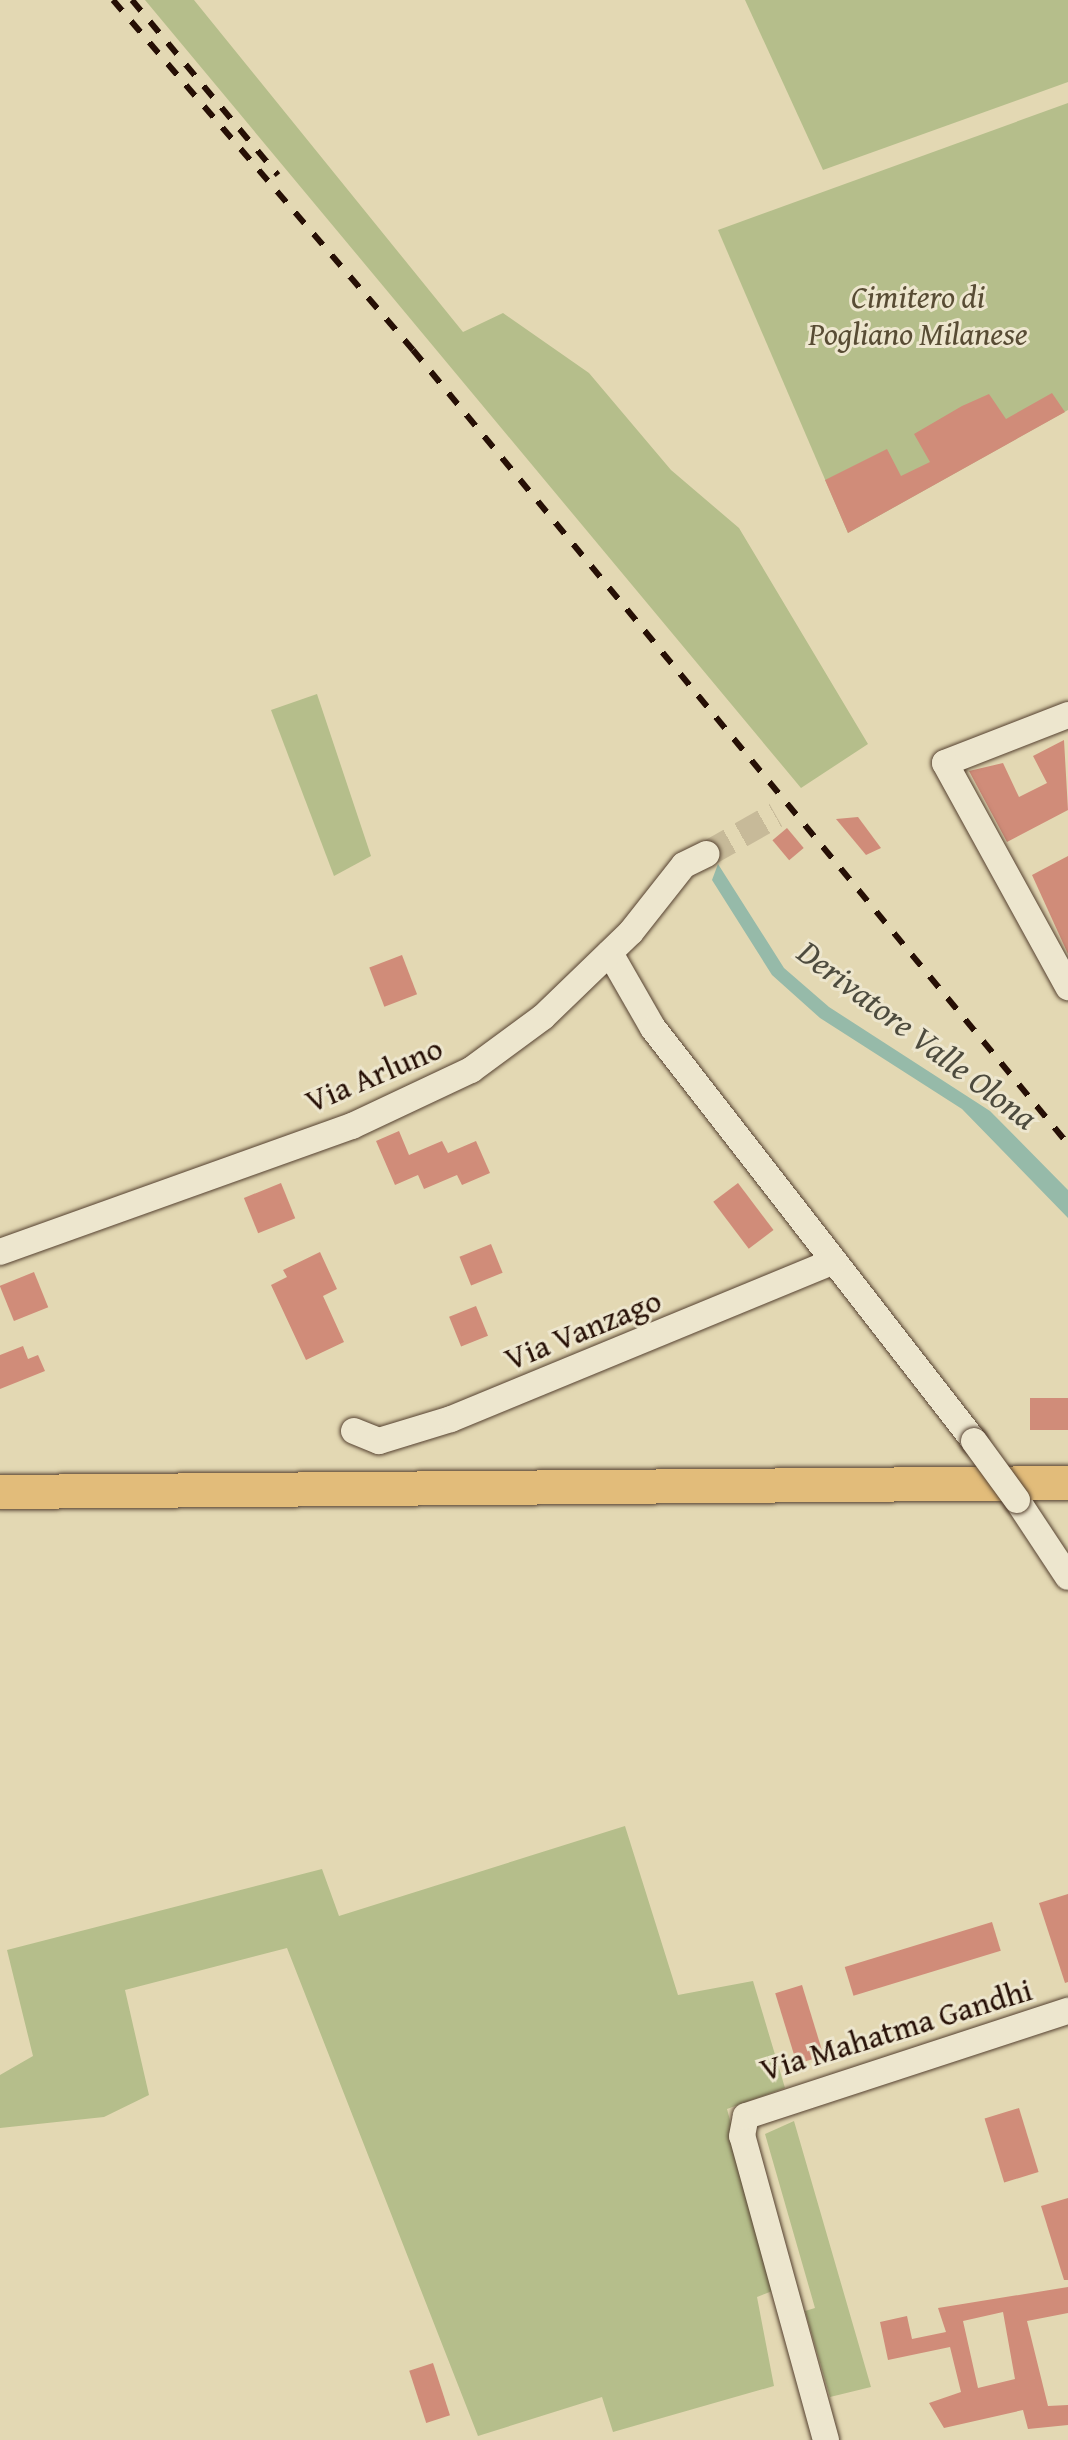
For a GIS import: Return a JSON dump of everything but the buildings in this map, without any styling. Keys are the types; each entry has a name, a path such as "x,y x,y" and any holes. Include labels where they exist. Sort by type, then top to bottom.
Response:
{"main road":[{"path":"0,1492 1068,1483"}],"street":[{"path":"1068,715 945,763 1068,987"},
{"name":"Via Arluno","path":"0,1252 429,1092 498,1053 610,953 684,865 707,854"},
{"path":"610,953 653,1028 974,1441 1068,1577"},
{"name":"Via Vanzago","path":"354,1431 389,1439 451,1419 834,1261"},
{"name":"Via Mahatma Gandhi","path":"826,2440 742,2122 757,2109 1068,2011"}],"green space":[{"path":"145,0 194,0 463,332 503,313 589,373 671,470 739,528 868,744 801,788"},
{"path":"745,0 1068,0 1068,82 823,170"},
{"name":"Cimitero di Pogliano Milanese","path":"1068,103 1068,410 848,533 718,230"},
{"path":"317,694 371,856 334,876 271,710"},
{"path":"625,1826 678,1995 753,1981 785,2088 727,2109 775,2290 757,2297 774,2386 613,2432 602,2397 478,2436 287,1948 125,1990 149,2095 104,2117 0,2128 0,2075 33,2056 7,1950 322,1869 339,1916"},
{"path":"794,2121 871,2387 830,2397 805,2311 815,2308 765,2134"}],"shaded area":[{"path":"718,864 784,968 829,1007 990,1111 1068,1190 1068,1218 962,1109 820,1018 772,975 712,880"}],"tunnel":[{"path":"707,854 776,815"}],"railway":[{"path":"113,0 413,350 1068,1144"},
{"path":"132,0 278,175"}],"water label":[{"name":"Derivatore Valle Olona","path":"918,1034"}]}
